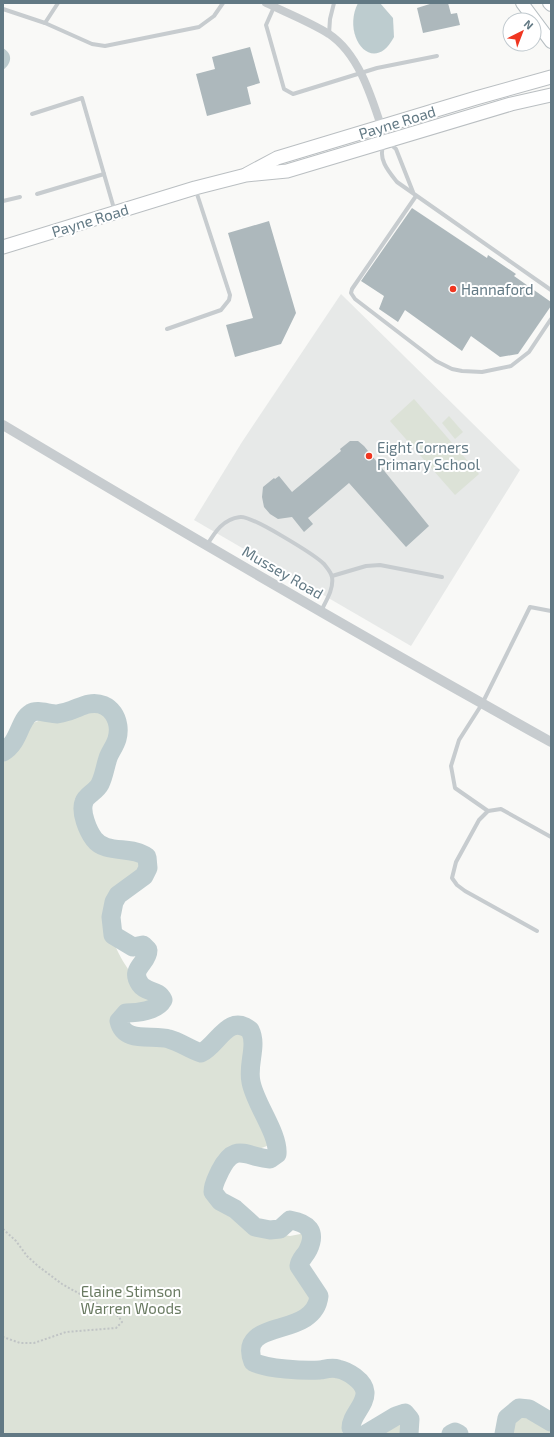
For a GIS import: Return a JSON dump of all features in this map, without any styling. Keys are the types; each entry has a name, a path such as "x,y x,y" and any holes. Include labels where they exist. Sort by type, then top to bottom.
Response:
{"main road":[{"path":"522,3 551,42"},
{"name":"Payne Road","path":"246,175 277,158 381,126 551,77"},
{"name":"Payne Road","path":"3,247 195,188 246,175 287,171 511,104 551,95"}],"street":[{"path":"276,6 329,34 348,52 361,73 386,141"},
{"name":"Mussey Road","path":"3,425 206,545 482,704 551,742"}],"lane":[{"path":"45,23 58,3"},
{"path":"3,9 45,23 92,44 105,46 200,28 210,19 223,3"},
{"path":"329,34 330,19 334,3"},
{"path":"276,6 266,25 284,89 288,93 300,93 397,63 437,56"},
{"path":"32,114 82,98 115,212"},
{"path":"414,194 396,149 386,141 381,153 388,171 397,182 414,194 551,290"},
{"path":"37,194 104,174"},
{"path":"167,330 221,310 229,300 230,295 195,188"},
{"path":"414,194 352,289 351,293 355,299 436,361 452,369 462,371 495,371 511,366 520,361 551,319"},
{"path":"3,201 20,197"},
{"path":"206,545 214,533 224,523 232,519 244,517 257,522 315,557 328,569 332,576 331,590 321,611"},
{"path":"332,576 366,566 380,565 442,577"},
{"path":"488,812 456,788 450,766 459,740 482,704 530,607 551,611"},
{"path":"537,930 466,891 457,885 452,878 456,862 479,820 488,812 501,809 551,836"}],"path":[{"path":"3,1229 38,1266 62,1284 114,1313 122,1322 116,1328 66,1332 34,1343 20,1343 3,1337"}],"shaded area":[{"path":"358,3 380,3 393,18 394,37 386,48 377,53 369,53 356,39 354,16"},
{"path":"3,48 10,56 10,62 3,70"},
{"name":"Eight Corners Primary School","path":"341,294 520,470 411,646 194,520 242,442"}],"green space":[{"path":"414,399 479,474 455,495 390,421"},
{"path":"449,416 463,432 455,439 442,423"},
{"name":"Elaine Stimson Warren Woods","path":"99,710 109,714 112,718 113,738 100,762 93,787 82,801 80,810 82,826 87,835 101,848 116,855 144,859 143,870 121,892 112,908 110,920 111,932 120,956 127,967 142,987 156,998 155,1003 131,1011 123,1018 121,1023 123,1033 129,1040 138,1043 162,1042 174,1044 199,1058 206,1057 211,1054 223,1041 235,1033 243,1032 247,1035 249,1040 246,1068 248,1096 268,1142 267,1146 256,1150 233,1149 224,1156 214,1182 213,1195 220,1206 248,1219 268,1232 290,1236 311,1232 313,1235 312,1247 298,1254 292,1261 294,1267 312,1290 315,1302 312,1308 296,1322 260,1331 254,1337 253,1347 260,1357 278,1371 326,1377 338,1375 355,1384 360,1395 351,1411 357,1425 360,1428 370,1432 375,1432 384,1430 401,1420 403,1425 402,1434 3,1434 3,759 14,751 28,725 41,720 71,718"},
{"path":"519,1413 531,1415 551,1429 551,1434 509,1434 513,1418"}],"building":[{"path":"433,3 448,3 451,14 457,13 460,25 423,33 417,8"},
{"path":"250,47 260,83 247,87 251,104 207,116 196,74 215,69 212,57"},
{"name":"Hannaford","path":"412,208 487,258 488,255 516,274 514,276 551,302 551,306 518,354 500,357 471,336 462,351 405,310 398,322 379,309 384,296 361,281"},
{"path":"269,221 296,313 281,344 235,357 226,325 253,318 228,233"},
{"path":"350,441 358,441 364,446 429,526 406,547 349,483 308,518 313,524 304,532 292,517 278,519 270,514 264,507 262,497 263,487 274,478 275,479 279,476 292,492 341,451 340,449"}],"waterway":[{"path":"3,752 13,743 24,721 31,713 40,712 57,714 87,704 103,705 113,713 118,725 117,739 108,758 103,778 96,789 85,800 83,811 87,826 92,836 99,844 112,849 134,851 147,857 148,868 144,876 118,895 114,902 111,917 113,935 133,947 143,945 148,950 147,955 138,970 137,979 145,989 155,992 163,1000 152,1009 141,1012 126,1013 119,1021 122,1028 127,1033 140,1037 169,1039 201,1053 224,1032 235,1025 242,1026 250,1030 253,1042 250,1069 251,1082 253,1091 271,1128 277,1146 277,1154 270,1159 236,1153 225,1162 214,1184 213,1192 220,1201 235,1209 255,1227 270,1230 280,1229 290,1220 302,1223 306,1226 309,1229 312,1238 308,1250 300,1261 299,1266 319,1296 314,1310 304,1319 265,1333 255,1339 251,1348 253,1362 267,1366 295,1370 320,1370 336,1368 355,1377 362,1384 365,1392 365,1397 352,1423 351,1428 356,1434"},
{"path":"504,1434 507,1418 519,1408 529,1409 551,1422"},
{"path":"366,1434 396,1416 405,1413 410,1419 409,1434"},
{"path":"451,1434 455,1432 459,1434"}],"place":[{"name":"Hannaford","path":"453,289"},
{"name":"Eight Corners Primary School","path":"369,456"}]}
